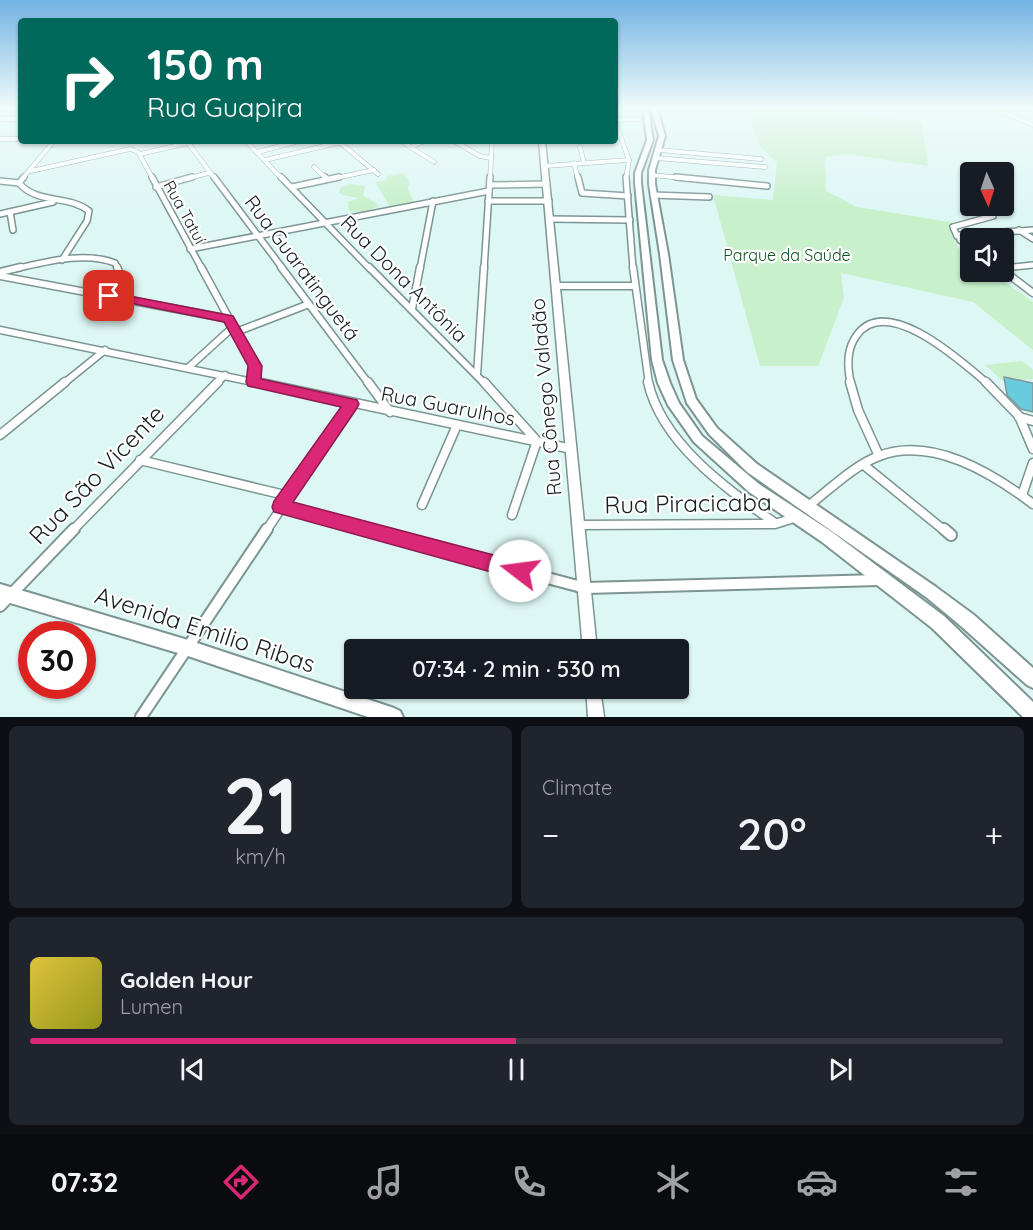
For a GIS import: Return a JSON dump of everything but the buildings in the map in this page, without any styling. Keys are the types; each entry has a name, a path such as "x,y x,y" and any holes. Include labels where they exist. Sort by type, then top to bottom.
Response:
{"main road":[{"path":"650,141 638,176 642,221 657,360 674,405 698,439 754,488 885,579 938,622 1033,714"},
{"path":"660,141 651,175 653,195 678,360 691,400 713,431 752,468 931,592 976,628 1033,679"},
{"path":"642,221 658,222"},
{"name":"Avenida Emilio Ribas","path":"3,598 188,648 389,716"}],"street":[{"path":"620,141 629,160 626,180 634,286 645,369 651,395 672,432 698,462 721,484 775,524"},
{"path":"19,183 52,144"},
{"path":"31,171 124,149 135,150 140,154 184,144"},
{"name":"Rua Guaratinguetá","path":"189,144 208,173 390,412"},
{"name":"Rua Dona Antônia","path":"250,144 324,223 477,375 537,441"},
{"path":"258,152 288,144"},
{"path":"265,160 329,144"},
{"path":"292,187 376,172 344,144"},
{"path":"406,144 434,162"},
{"path":"411,147 418,144"},
{"path":"459,144 480,156 491,158"},
{"path":"477,375 492,144"},
{"name":"Rua Cônego Valadão","path":"542,144 589,639"},
{"path":"580,147 584,163"},
{"path":"658,150 761,159"},
{"name":"Rua Tatuí","path":"140,154 255,366 253,382"},
{"path":"656,158 765,167"},
{"path":"545,166 629,160"},
{"path":"574,164 581,192 588,195 628,196"},
{"path":"314,168 327,179"},
{"path":"156,187 208,173"},
{"path":"651,175 767,186"},
{"path":"0,181 19,183 30,194 77,203 89,211 87,221 62,260"},
{"path":"190,249 489,188 547,184"},
{"path":"653,195 709,197"},
{"path":"0,214 59,200"},
{"path":"412,309 433,201"},
{"path":"488,201 549,201"},
{"path":"10,212 13,230"},
{"path":"960,239 952,229 953,227 993,216"},
{"path":"550,219 630,220"},
{"path":"1014,230 1033,230"},
{"path":"1019,230 1033,239"},
{"path":"0,274 62,260 110,259 115,262 131,300"},
{"path":"1014,268 1033,265"},
{"path":"0,274 229,319"},
{"path":"1014,278 1033,293"},
{"path":"557,286 634,286"},
{"path":"189,367 234,329 309,304"},
{"path":"879,456 857,407 848,364 849,344 854,335 864,326 873,322 894,321 928,339 991,386 1026,427 1033,449"},
{"name":"Rua Guarulhos","path":"0,330 189,367 351,404 572,449"},
{"path":"0,435 105,350"},
{"name":"Rua São Vicente","path":"3,598 225,375"},
{"path":"141,717 351,404"},
{"path":"1019,417 1033,421"},
{"path":"422,505 457,425"},
{"path":"512,515 537,441"},
{"path":"797,518 807,506 879,456 900,452 933,453 953,459 1022,495 1033,504"},
{"path":"140,460 289,496"},
{"path":"1022,495 1029,482 1033,464"},
{"path":"865,466 951,535"},
{"path":"749,506 752,524"},
{"path":"281,507 585,588 885,579"},
{"name":"Rua Piracicaba","path":"579,525 775,524 797,518"},
{"path":"594,699 596,717"}],"green space":[{"name":"Parque da Saúde","path":"758,141 925,141 928,166 848,154 825,157 826,191 857,207 956,223 957,247 960,249 960,282 1005,282 1033,302 1033,350 973,302 841,273 844,298 818,366 760,366 713,195 773,200 777,163"},
{"path":"403,173 409,182 408,189 414,203 390,207 375,182 386,180 387,176"},
{"path":"350,184 365,186 363,195 379,206 362,213 349,211 348,202 358,198 339,193 340,188"},
{"path":"1022,361 1033,370 1033,379 1004,382 985,365"}],"route":[{"path":"109,296 229,319 255,366 253,382 351,404 281,507 520,571"}]}
